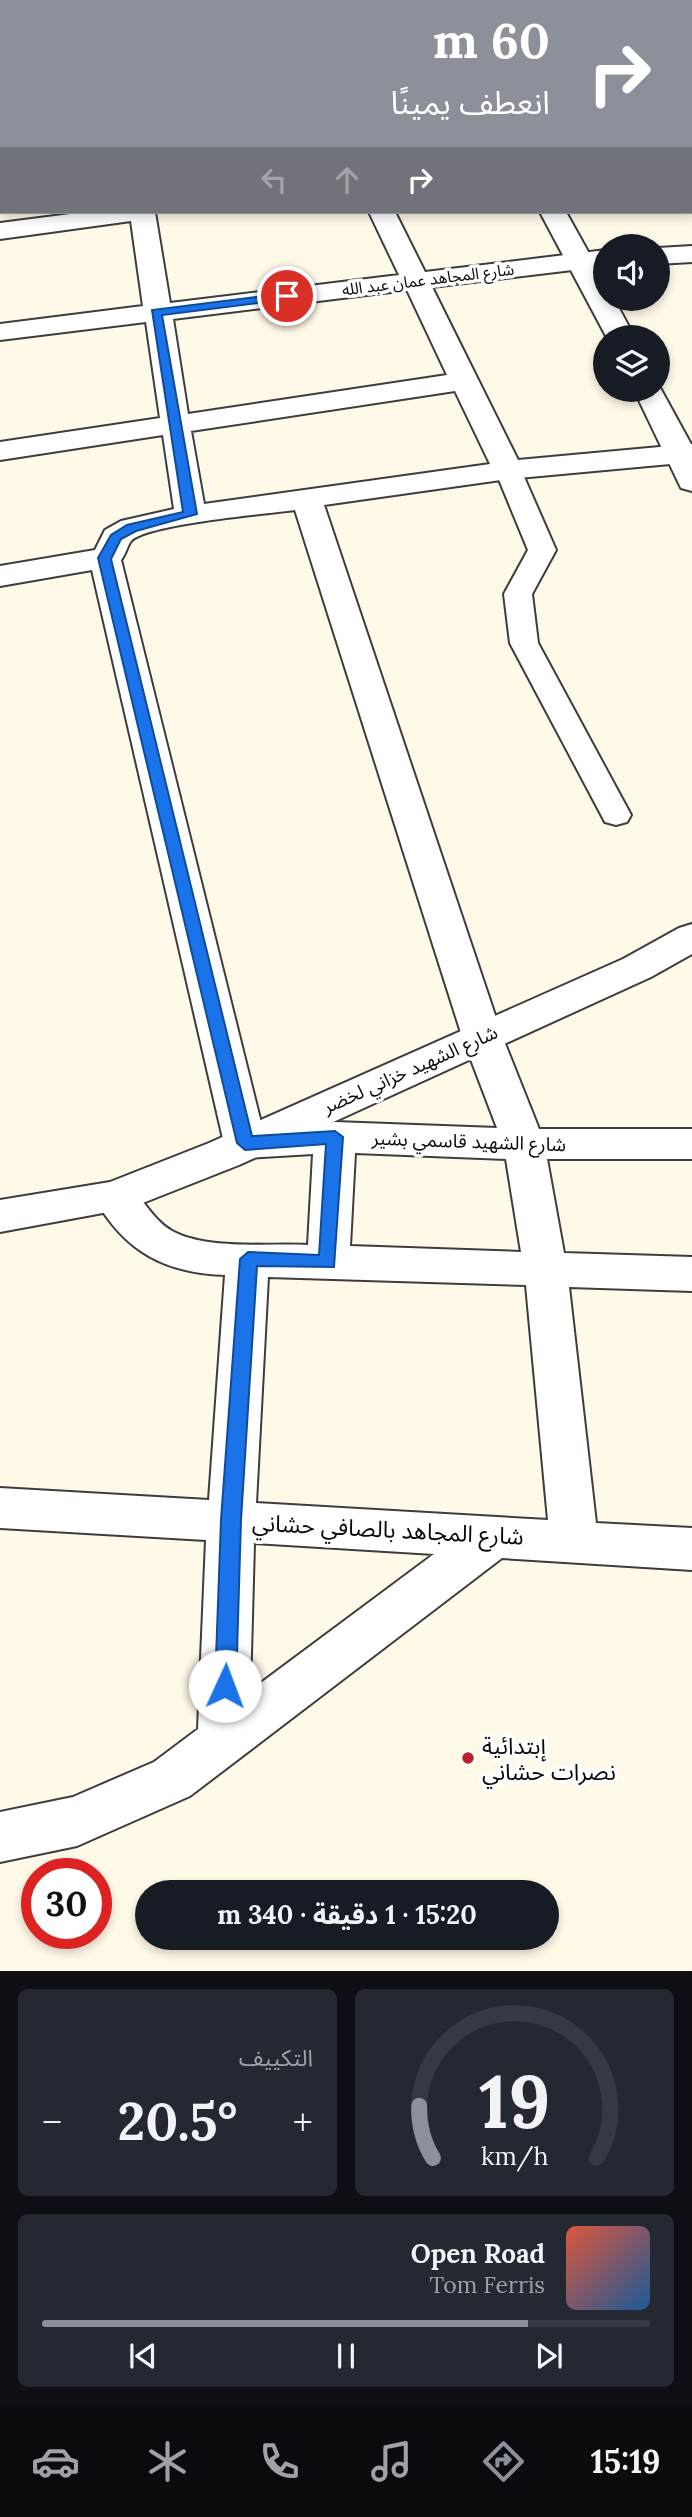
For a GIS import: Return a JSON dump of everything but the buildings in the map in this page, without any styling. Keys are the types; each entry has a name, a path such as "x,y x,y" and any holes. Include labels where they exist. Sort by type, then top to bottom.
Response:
{"street":[{"path":"0,231 127,214"},
{"path":"142,214 190,514"},
{"path":"383,214 508,470 542,550 518,594 524,643 615,815"},
{"path":"556,214 593,258"},
{"path":"670,255 692,254"},
{"name":"شارع المجاهد عمان عبد الله","path":"0,332 593,258"},
{"path":"0,451 464,381"},
{"path":"655,402 687,453 692,482"},
{"path":"0,576 105,558 112,551 116,537 132,528 190,514 508,470 687,453"},
{"path":"306,496 482,1036 524,1144 546,1271 574,1541"},
{"path":"105,558 245,1143"},
{"name":"شارع الشهيد خزاني لخضر","path":"0,1216 115,1197 245,1143 637,968 692,937"},
{"path":"637,968 692,960"},
{"path":"328,1262 335,1137"},
{"name":"شارع الشهيد قاسمي بشير","path":"245,1143 335,1137 524,1144 692,1144"},
{"path":"115,1197 132,1224 153,1243 199,1256 692,1275"},
{"path":"223,1741 231,1520 248,1259"},
{"name":"شارع المجاهد بالصافي حشاني","path":"0,1508 692,1549"},
{"path":"0,1837 77,1821 172,1779 495,1536"}],"place":[{"name":"إبتدائية نصرات حشاني","path":"468,1758"}],"route":[{"path":"225,1686 231,1520 248,1259 328,1262 335,1137 245,1143 105,558 112,551 112,543 116,537 132,528 190,514 177,424 156,313 287,296"}]}
